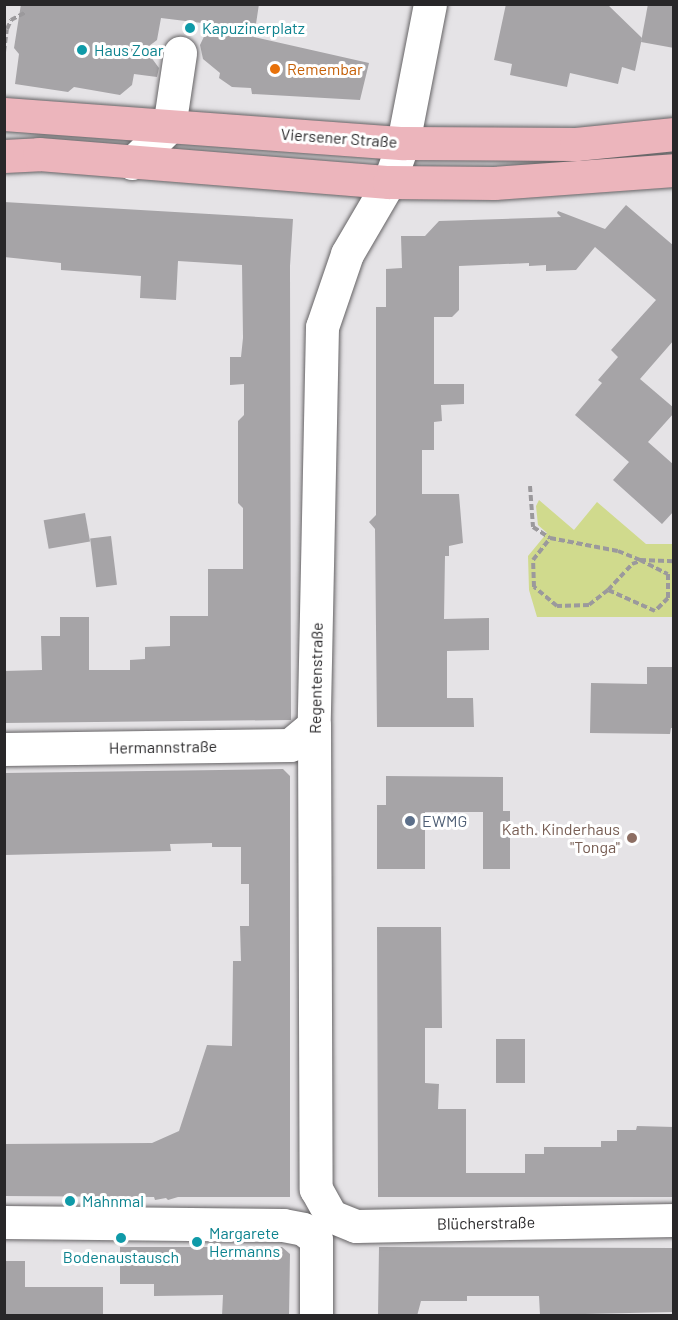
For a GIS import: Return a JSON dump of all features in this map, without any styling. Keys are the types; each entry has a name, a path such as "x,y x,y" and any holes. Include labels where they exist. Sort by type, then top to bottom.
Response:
{"main road":[{"name":"Viersener Straße","path":"4,114 403,143 576,144 674,134"},
{"path":"4,156 39,154 389,182 494,183 674,170"}],"street":[{"name":"Regentenstraße","path":"316,1189 314,725 322,327 347,254 389,182 403,143 430,4"},
{"path":"132,163 169,127 180,53"},
{"name":"Hermannstraße","path":"4,750 290,745 314,725"},
{"name":"Blücherstraße","path":"316,1189 331,1216 356,1226 674,1220"},
{"path":"4,1222 283,1226 303,1229 315,1239 316,1316"}],"path":[{"path":"4,52 7,29 11,20 26,12"},
{"path":"530,486 532,527 550,538 618,551 668,574 668,598 655,610 608,590"},
{"path":"550,538 533,560 534,587 557,606 588,605 608,590 632,564 640,561 674,561"}],"green space":[{"path":"539,500 574,530 597,502 646,544 673,544 673,617 537,617 529,590 528,556 547,533 538,525 536,506"}],"building":[{"path":"21,4 259,4 254,37 369,63 360,100 252,94 251,88 232,87 219,78 220,73 203,59 200,45 210,24 161,18 157,40 145,49 159,68 157,77 134,74 132,85 120,95 74,87 68,92 15,84 19,54 14,48"},
{"path":"506,4 607,4 642,38 635,71 622,67 618,84 570,73 567,87 510,75 512,64 494,60"},
{"path":"648,4 674,4 674,48 641,42"},
{"path":"4,202 293,219 290,266 291,720 4,723 4,671 42,670 41,636 60,636 60,617 89,617 89,670 130,670 130,660 145,659 145,647 170,646 170,616 208,616 208,569 243,569 243,508 238,503 238,421 244,415 244,384 230,385 230,357 241,357 243,338 242,265 178,261 176,300 140,298 141,276 61,270 61,263 4,257"},
{"path":"626,205 674,246 674,340 640,379 674,408 674,413 648,442 674,465 674,511 662,524 613,480 629,462 575,415 602,383 598,380 618,357 611,350 656,300 595,247 576,270 546,271 546,265 529,266 529,263 459,266 459,310 452,317 434,317 434,384 464,384 464,404 441,405 442,421 434,422 434,450 422,450 422,494 459,494 463,543 449,546 449,556 445,556 444,619 489,618 489,650 447,651 447,698 473,698 474,727 377,727 375,529 369,522 376,515 376,307 386,307 386,269 402,268 401,236 425,236 439,221 561,217 558,211 605,229"},
{"path":"85,513 90,542 49,549 44,520"},
{"path":"111,536 117,585 96,587 90,539"},
{"path":"647,667 674,667 674,728 671,728 670,734 590,733 591,683 647,684"},
{"path":"283,769 290,776 290,1197 178,1197 155,1200 154,1197 4,1196 4,1144 152,1143 179,1131 207,1045 232,1046 233,961 241,961 240,926 249,926 249,884 241,884 241,847 212,847 212,843 170,844 171,851 4,855 4,773"},
{"path":"386,776 503,777 503,811 510,811 510,869 483,869 483,812 425,812 425,869 377,869 377,805 386,805"},
{"path":"377,927 441,927 442,1028 425,1028 425,1083 439,1084 438,1109 466,1109 466,1173 525,1173 525,1154 544,1154 544,1147 601,1147 601,1141 617,1141 617,1130 636,1130 637,1126 674,1127 674,1197 378,1197"},
{"path":"496,1039 525,1039 525,1083 496,1083"},
{"path":"120,1247 282,1247 290,1254 289,1316 222,1316 223,1295 154,1296 154,1284 120,1284"},
{"path":"379,1247 674,1248 674,1312 540,1315 539,1296 467,1296 467,1301 421,1301 417,1316 378,1316"},
{"path":"4,1261 25,1261 25,1287 103,1287 103,1316 4,1316"}],"place":[{"name":"Kapuzinerplatz","path":"190,28"},
{"name":"Haus Zoar","path":"82,50"},
{"name":"Remembar","path":"275,69"},
{"name":"EWMG","path":"410,821"},
{"name":"Kath. Kinderhaus \"Tonga\"","path":"632,838"},
{"name":"Mahnmal","path":"70,1201"},
{"name":"Bodenaustausch","path":"121,1238"},
{"name":"Margarete Hermanns","path":"197,1242"}]}
